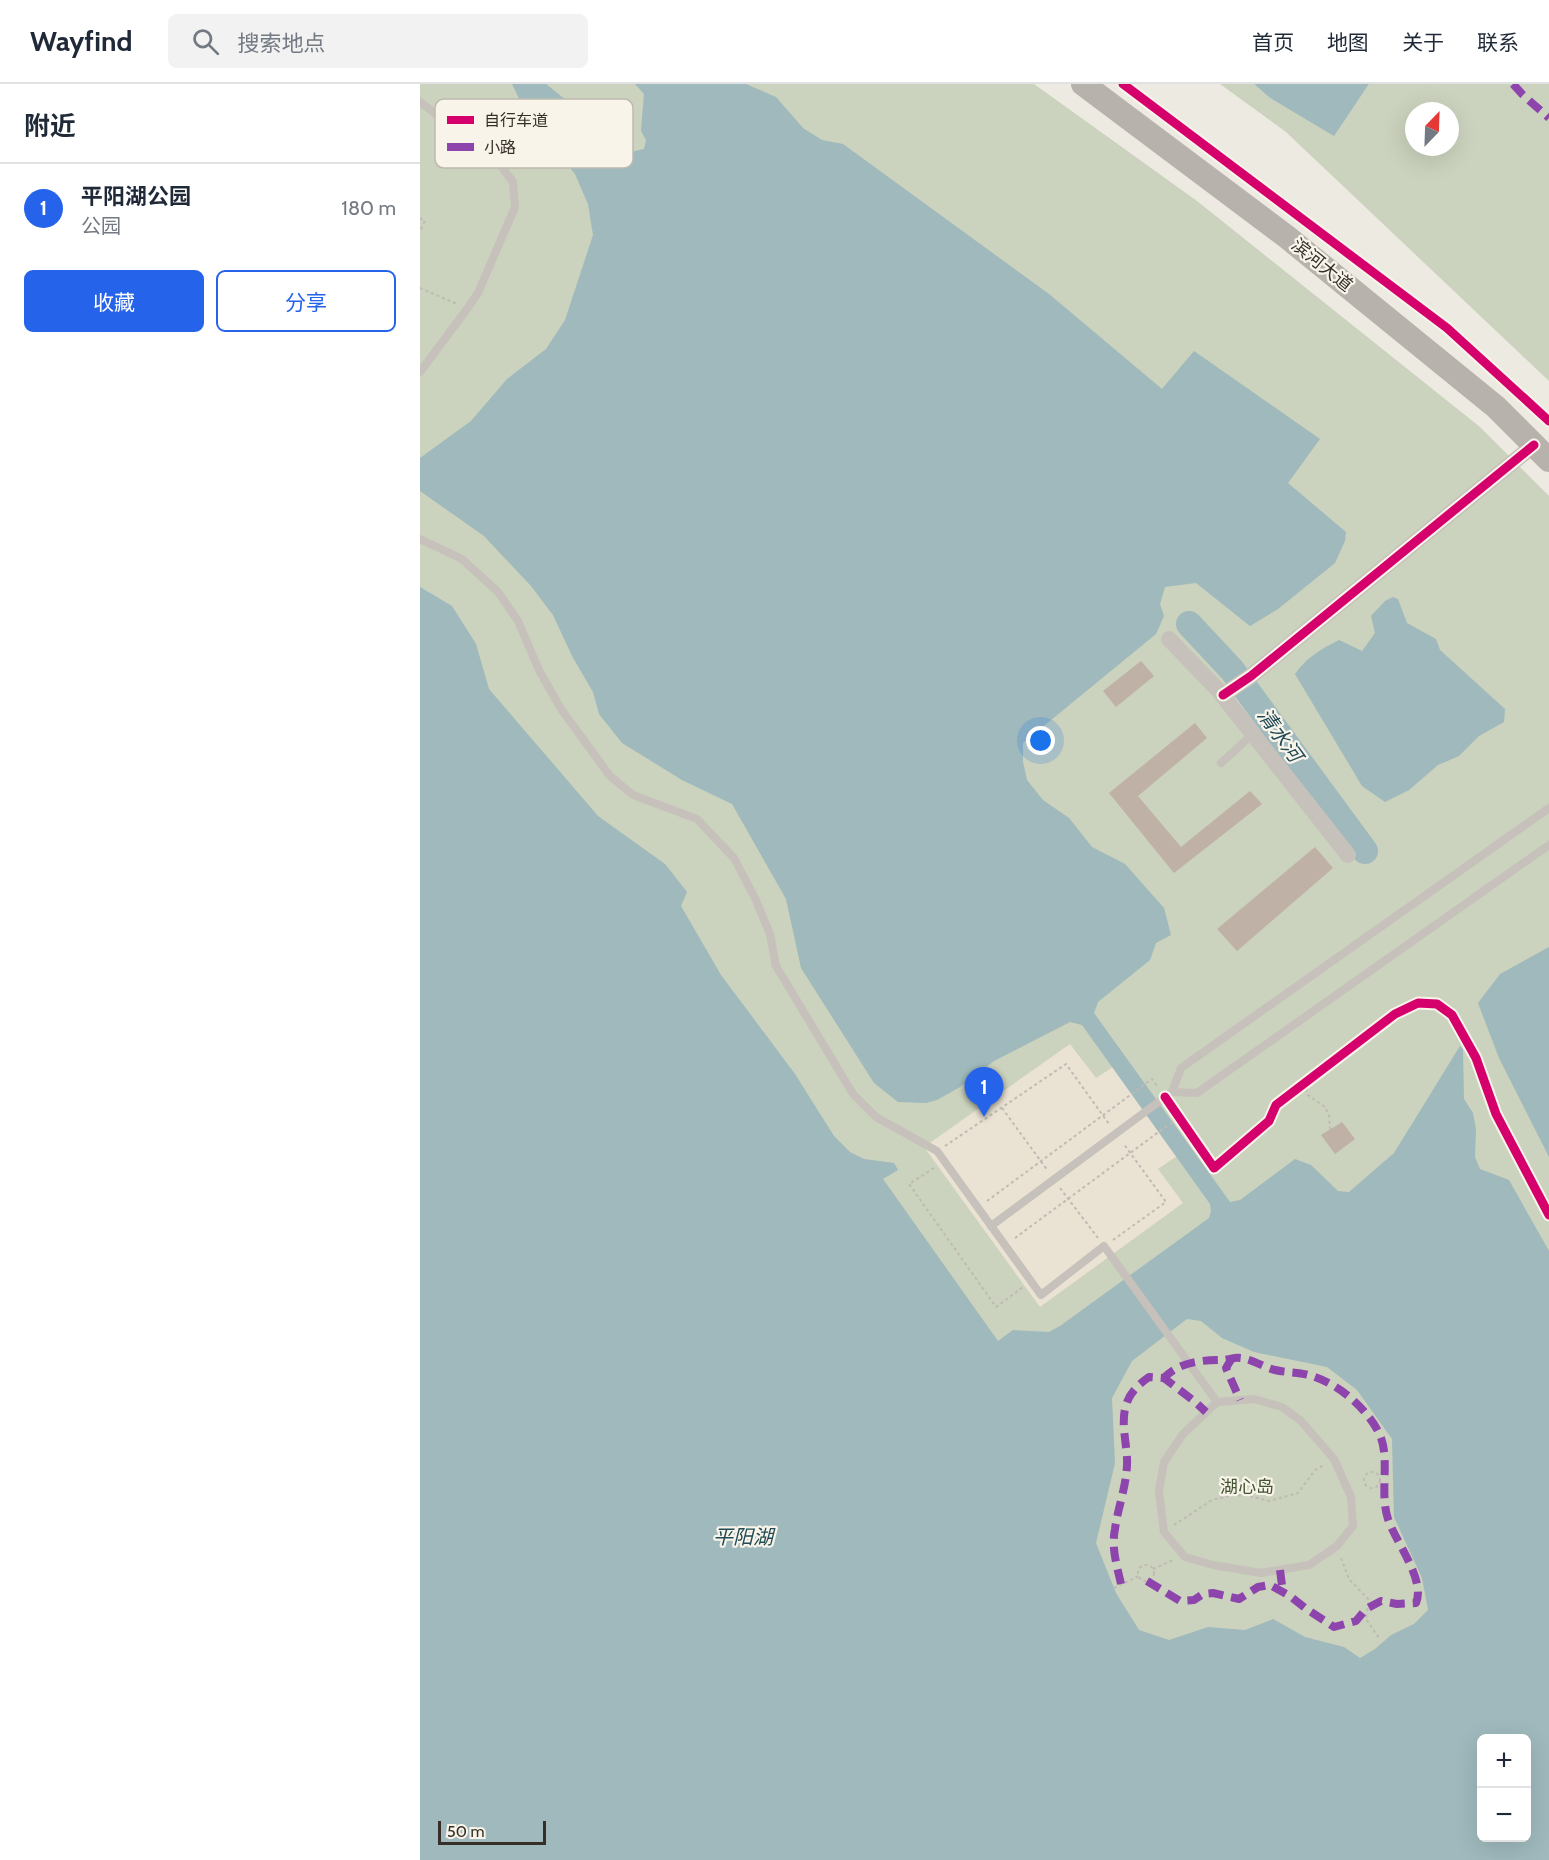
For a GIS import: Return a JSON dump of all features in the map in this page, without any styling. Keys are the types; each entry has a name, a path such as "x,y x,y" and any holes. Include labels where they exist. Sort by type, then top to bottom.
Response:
{"main road":[{"name":"滨河大道","path":"1083,84 1287,237 1496,407 1542,453"}],"street":[{"path":"1223,695 1542,453"},
{"path":"1168,639 1223,695 1348,855"}],"lane":[{"path":"420,102 435,114"},
{"path":"420,372 477,292 515,207 513,182 502,168"},
{"path":"420,539 462,559 498,592 518,621 539,670 561,709 610,776 633,795 697,819 734,858 755,898 770,934 776,966 853,1094 876,1117 937,1151 1041,1295 1104,1246 1217,1402"},
{"path":"1221,763 1253,734"},
{"path":"991,1226 1169,1094 1181,1068 1549,808"},
{"path":"1169,1094 1197,1093 1549,845"},
{"path":"1254,1399 1282,1407 1301,1421 1334,1459 1351,1497 1353,1526 1337,1546 1309,1565 1261,1573 1213,1565 1183,1555 1164,1532 1159,1491 1164,1462 1183,1434 1217,1402 1254,1399"}],"path":[{"path":"420,218 425,221 420,231"},
{"path":"420,288 467,309"},
{"path":"937,1151 1066,1064 1166,1202 1104,1246"},
{"path":"1295,1090 1314,1076"},
{"path":"978,1208 1152,1078 1169,1094 1182,1121 1130,1153 1005,1245"},
{"path":"1305,1083 1308,1095 1325,1107 1329,1115 1330,1129"},
{"path":"944,1162 909,1184 996,1307 1032,1281"},
{"path":"1164,1532 1212,1500 1232,1496 1250,1496 1269,1501 1298,1493 1315,1470 1334,1459"},
{"path":"1368,1473 1377,1473 1382,1477 1381,1483 1375,1488 1367,1487 1364,1483 1364,1478 1368,1473"},
{"path":"1337,1546 1349,1579 1369,1600 1366,1618 1379,1638"},
{"path":"1152,1569 1183,1555"},
{"path":"1138,1576 1141,1567 1146,1566 1152,1569"},
{"path":"1138,1576 1142,1580 1149,1580 1153,1577 1152,1569"},
{"path":"1114,1588 1138,1576"}],"green space":[{"name":"平阳湖","path":"420,84 1034,84 1197,201 1480,427 1549,496 1549,1860 420,1860"},
{"path":"1220,84 1254,84 1270,98 1334,135 1369,84 1549,84 1549,381 1286,132"}],"shaded area":[{"path":"1070,1044 1096,1078 1113,1067 1177,1156 1158,1169 1183,1203 1040,1307 924,1147"}],"water":[{"name":"平阳湖","path":"512,84 546,84 565,99 519,99"},
{"name":"平阳湖","path":"635,84 746,84 776,97 803,128 822,140 843,144 1049,294 1162,389 1194,351 1320,439 1288,483 1346,532 1345,541 1335,563 1278,609 1250,626 1196,583 1165,587 1160,604 1164,616 1156,634 1023,743 1023,762 1027,780 1043,800 1069,818 1092,847 1125,864 1164,908 1171,935 1156,943 1150,960 1098,1002 1094,1013 1230,1202 1240,1200 1295,1159 1311,1165 1338,1191 1349,1192 1394,1153 1460,1046 1463,1049 1464,1099 1473,1113 1476,1129 1475,1157 1480,1169 1509,1180 1549,1251 1549,1860 420,1860 420,587 452,606 476,644 489,689 598,816 665,864 687,892 681,906 721,975 795,1074 834,1136 850,1152 864,1159 894,1163 898,1170 883,1179 998,1341 1013,1330 1049,1332 1060,1326 1209,1218 1211,1211 1210,1204 1082,1025 1070,1022 994,1061 960,1087 937,1100 926,1103 898,1102 874,1083 801,968 786,899 732,804 682,780 622,743 599,714 593,692 572,656 553,615 531,586 484,536 420,491 420,458 471,421 507,379 546,349 565,320 593,235 588,204 570,168 633,168 633,152 644,149 646,140 641,131 644,94","holes":["1187,1319 1201,1321 1222,1338 1254,1352 1327,1367 1357,1390 1392,1439 1394,1517 1422,1578 1428,1610 1414,1624 1391,1635 1360,1658 1344,1647 1305,1637 1273,1619 1245,1630 1208,1627 1169,1640 1139,1630 1116,1593 1096,1543 1115,1463 1112,1398 1132,1361"]},
{"path":"1254,84 1369,84 1334,136 1270,98"},
{"path":"1393,597 1398,599 1407,623 1436,639 1440,650 1505,709 1504,722 1479,736 1459,756 1438,765 1409,790 1385,802 1362,786 1295,674 1314,654 1339,640 1362,651 1375,633 1371,616 1385,601"},
{"path":"1549,947 1549,1157 1499,1058 1478,1003 1500,974"}],"building":[{"path":"1141,661 1154,676 1116,707 1103,691"},
{"path":"1195,723 1207,738 1138,796 1181,847 1250,791 1262,804 1174,873 1109,793"},
{"path":"1315,847 1333,868 1237,951 1217,929"},
{"path":"1342,1122 1355,1139 1335,1154 1321,1135"}],"waterway":[{"name":"清水河","path":"1189,624 1232,670 1365,851"}],"marked path":[{"path":"1513,84 1549,118"},
{"path":"1232,1358 1226,1368 1240,1400"},
{"path":"1147,1581 1180,1601 1194,1600 1203,1594 1213,1593 1239,1599 1258,1587 1270,1585 1334,1627 1356,1621 1366,1609 1381,1601 1397,1604 1416,1603 1418,1594 1413,1572 1388,1519 1384,1498 1384,1453 1379,1433 1368,1415 1344,1392 1315,1377 1275,1370 1240,1358 1183,1365 1164,1378"},
{"path":"1121,1584 1115,1557 1114,1536 1126,1473 1124,1413 1128,1400 1135,1389 1149,1377 1164,1378 1206,1412"},
{"path":"1280,1570 1283,1593"}],"cycle path":[{"path":"1123,84 1447,328 1549,421"},
{"path":"1223,695 1251,676 1534,445"},
{"path":"1165,1097 1214,1168 1269,1121 1276,1105 1395,1014 1418,1003 1437,1004 1452,1015 1476,1058 1496,1114 1549,1215"}],"place":[{"name":"平阳湖公园","path":"984,1117"}],"park label":[{"name":"湖心岛","path":"1247,1487"}]}
